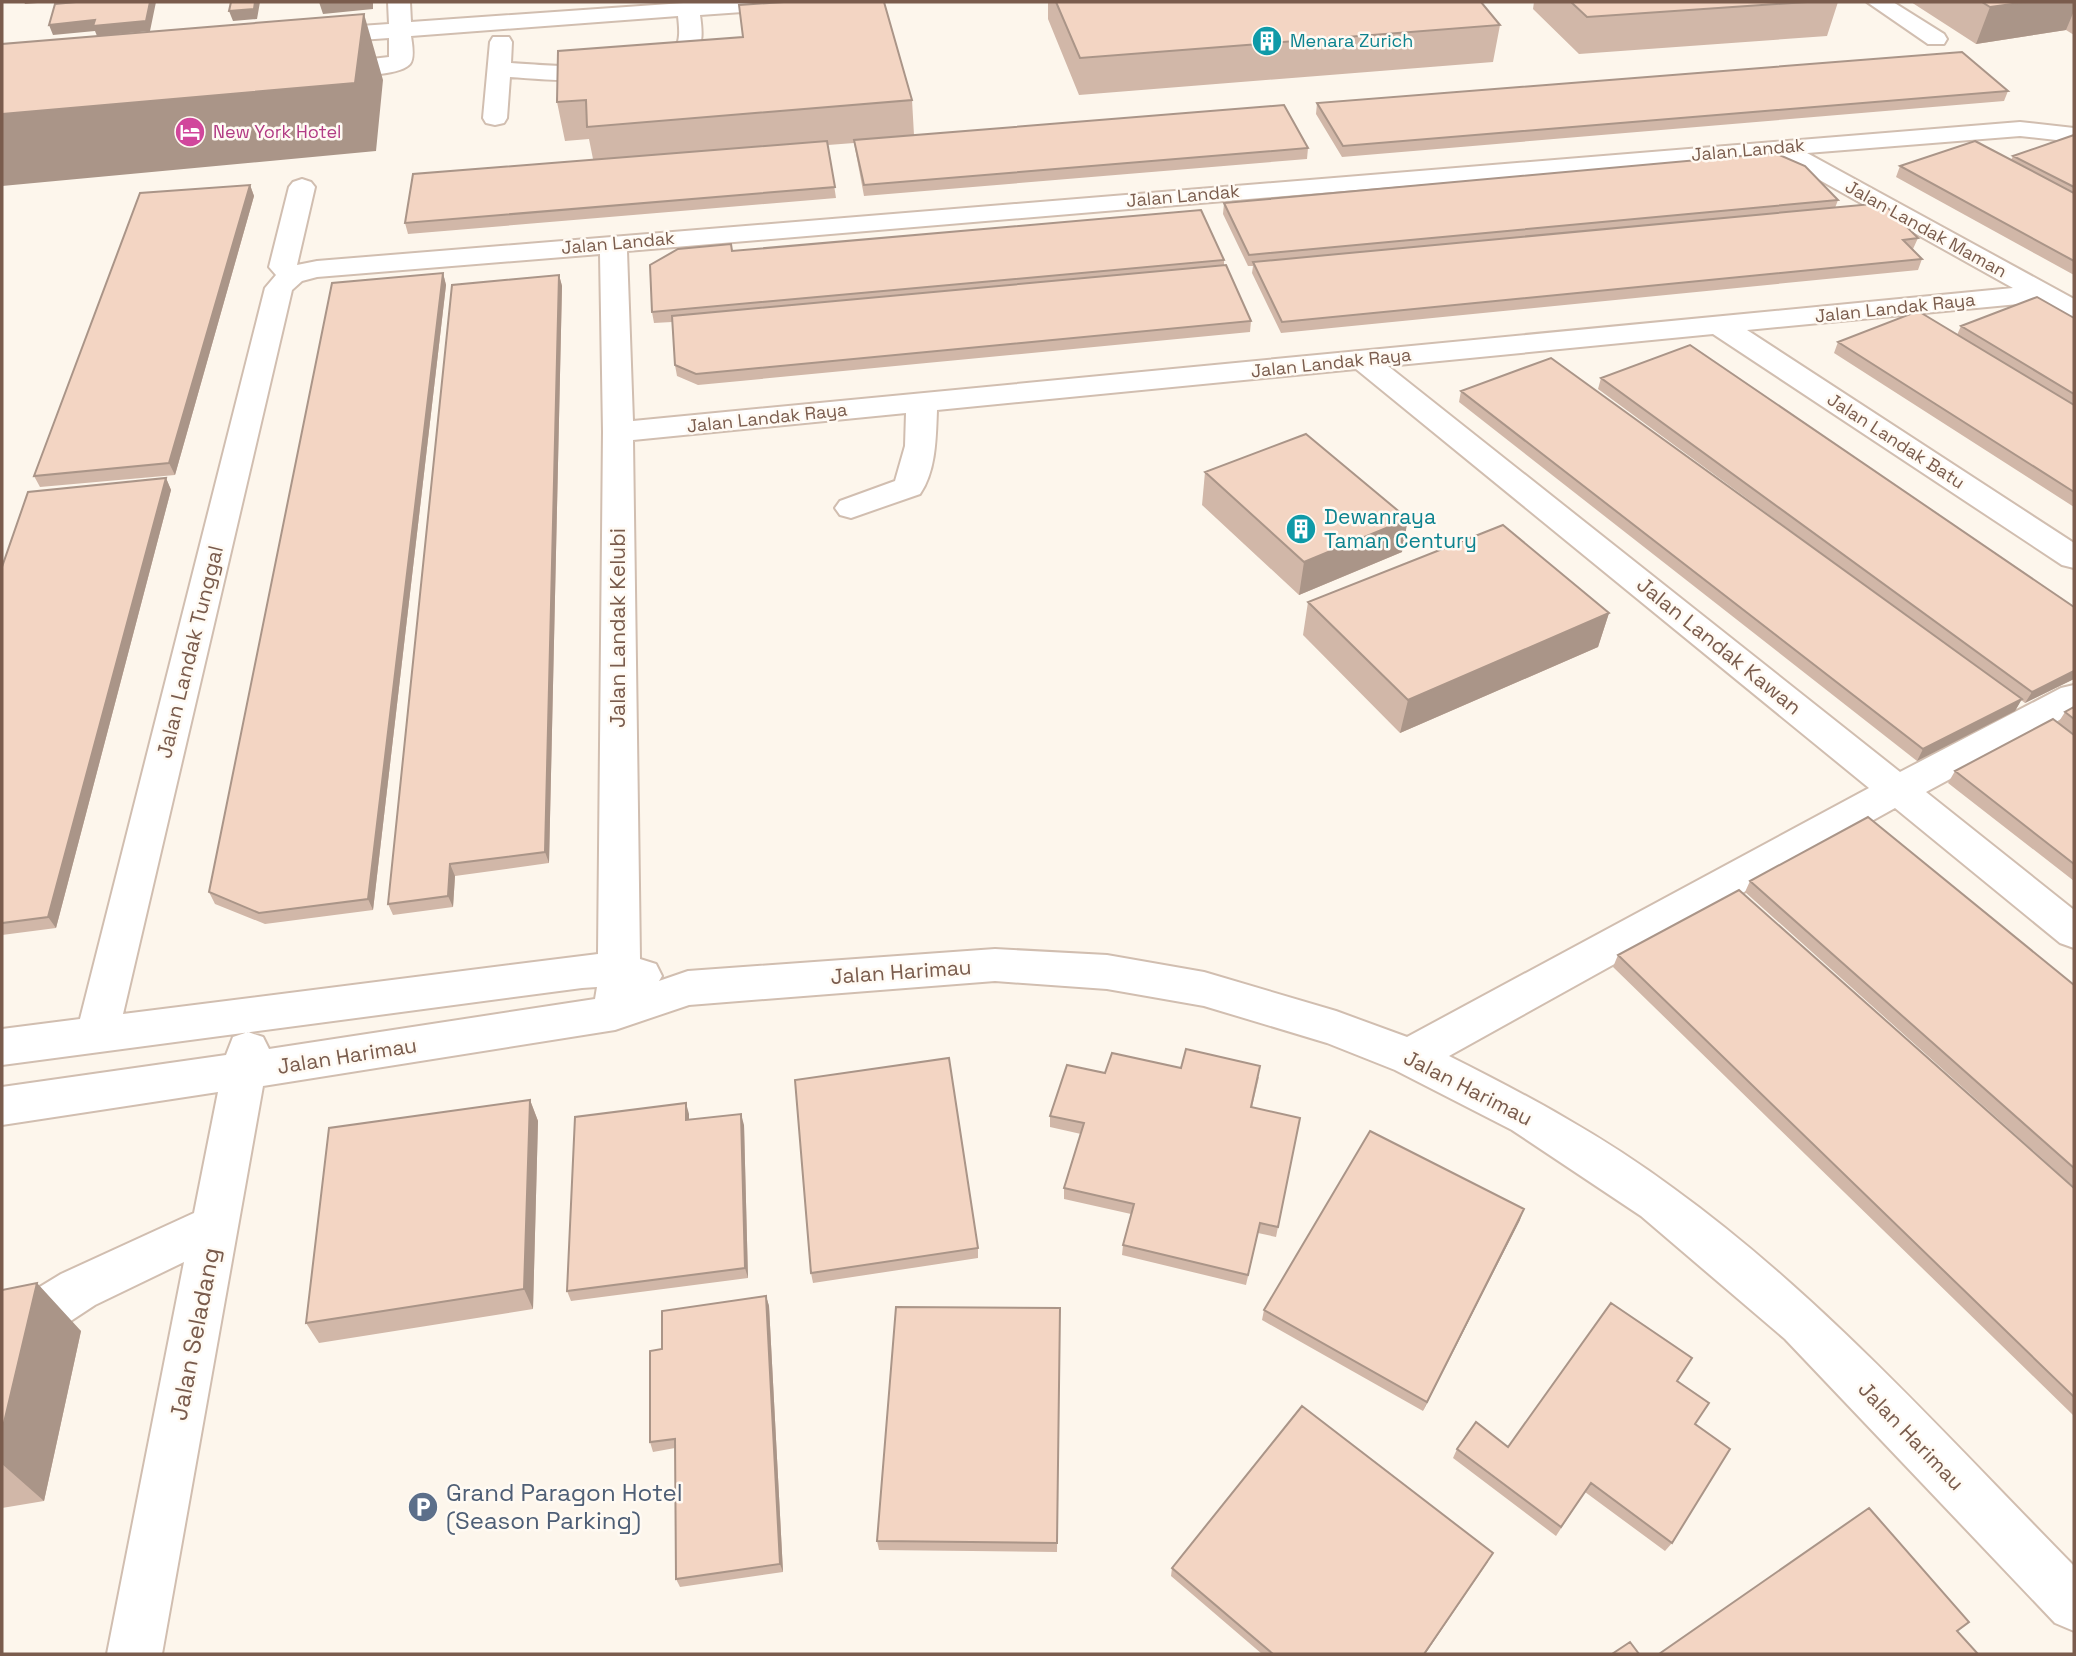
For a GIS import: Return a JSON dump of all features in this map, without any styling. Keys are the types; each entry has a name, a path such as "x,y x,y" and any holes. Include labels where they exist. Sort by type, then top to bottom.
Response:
{"street":[{"path":"306,72 396,64 401,60 399,2"},
{"path":"289,38 399,30 547,10 688,9 786,2"},
{"path":"1878,2 1936,39"},
{"path":"500,69 594,74 667,67 684,52 688,44 691,29 688,9"},
{"path":"490,16 500,69 495,118"},
{"name":"Jalan Landak","path":"292,275 317,269 613,243 1778,148 2020,129 2074,135"},
{"name":"Jalan Landak Maman","path":"1778,148 2074,310"},
{"path":"292,275 283,267 302,187"},
{"name":"Jalan Landak Kelubi","path":"613,243 618,432 619,970 615,1013"},
{"name":"Jalan Landak Tunggal","path":"97,1035 279,288 292,275"},
{"name":"Jalan Landak Raya","path":"618,432 2043,293"},
{"name":"Jalan Landak Batu","path":"1718,325 2074,558"},
{"name":"Jalan Landak Kawan","path":"1363,359 2074,932"},
{"path":"851,508 909,487 920,446 922,402"},
{"path":"1410,1057 1897,790 2074,697"},
{"name":"Jalan Harimau","path":"2,1106 244,1072 615,1013 688,988 995,965 1107,972 1203,989 1336,1027 1410,1057 1528,1117 1657,1202 1802,1323 2074,1604"},
{"name":"Jalan Harimau","path":"2,1047 582,971 619,970 688,988"},
{"name":"Jalan Seladang","path":"134,1654 255,1014"},
{"path":"2,1339 31,1316 67,1294 215,1225"}],"building":[{"path":"150,2 146,21 93,26 95,20 49,25 55,4"},
{"path":"231,2 255,2 254,9 229,11"},
{"path":"884,2 912,100 587,127 586,100 557,102 558,51 743,37 739,5"},
{"path":"1056,2 1481,2 1500,25 1080,58"},
{"path":"1571,2 1807,2 1587,17"},
{"path":"1982,2 2027,2 1990,7"},
{"path":"364,14 355,83 2,114 2,44"},
{"path":"1962,52 2008,91 1343,146 1317,103"},
{"path":"1284,105 1308,148 864,185 854,140"},
{"path":"2074,135 2074,187 2013,156"},
{"path":"827,141 835,187 405,223 413,174"},
{"path":"1975,141 2074,193 2074,261 1900,166"},
{"path":"1775,153 1805,166 1838,200 1249,255 1224,203"},
{"path":"250,185 169,463 34,476 140,193"},
{"path":"1883,203 1918,238 1903,240 1922,259 1282,322 1253,262"},
{"path":"1201,210 1224,260 652,312 650,265 678,249 731,244 732,251"},
{"path":"1226,265 1251,321 696,374 675,365 672,316"},
{"path":"443,273 368,899 259,913 209,892 332,283"},
{"path":"559,275 545,852 450,864 448,896 388,904 452,285"},
{"path":"2037,297 2074,318 2074,394 1961,326"},
{"path":"1918,311 2074,405 2074,492 1838,342"},
{"path":"1690,345 2074,607 2074,671 2032,692 1601,378"},
{"path":"1551,358 2022,699 1923,749 1461,391"},
{"path":"1306,434 1408,519 1304,562 1205,472"},
{"path":"166,478 48,917 2,923 2,567 28,492"},
{"path":"1503,525 1609,613 1408,700 1308,602"},
{"path":"2074,707 2074,719 2065,712"},
{"path":"2053,719 2074,735 2074,864 1955,771"},
{"path":"1868,817 2074,985 2074,1168 1750,881"},
{"path":"1739,890 2074,1188 2074,1397 1618,955"},
{"path":"1186,1049 1260,1066 1251,1107 1300,1118 1278,1227 1260,1223 1248,1275 1123,1245 1134,1204 1064,1188 1084,1123 1050,1116 1067,1065 1105,1073 1112,1053 1181,1068"},
{"path":"949,1058 978,1248 811,1273 795,1080"},
{"path":"530,1100 524,1289 306,1323 329,1128"},
{"path":"686,1103 686,1120 741,1114 745,1268 567,1291 575,1117"},
{"path":"1370,1131 1524,1209 1427,1402 1264,1310"},
{"path":"37,1283 2,1431 2,1290"},
{"path":"766,1296 780,1564 676,1579 675,1439 650,1442 650,1351 662,1349 662,1311"},
{"path":"1611,1303 1692,1358 1677,1381 1709,1403 1695,1424 1730,1449 1672,1543 1591,1483 1561,1527 1457,1449 1476,1422 1508,1447"},
{"path":"896,1307 1060,1308 1057,1543 877,1541"},
{"path":"1302,1406 1493,1553 1424,1654 1273,1654 1172,1568"},
{"path":"1869,1508 1969,1622 1957,1631 1978,1654 1659,1654"},
{"path":"1630,1642 1639,1654 1612,1654"}],"place":[{"name":"Menara Zurich","path":"1267,41"},
{"name":"New York Hotel","path":"190,132"},
{"name":"Dewanraya Taman Century","path":"1301,529"},
{"name":"Grand Paragon Hotel (Season Parking)","path":"423,1507"}]}
